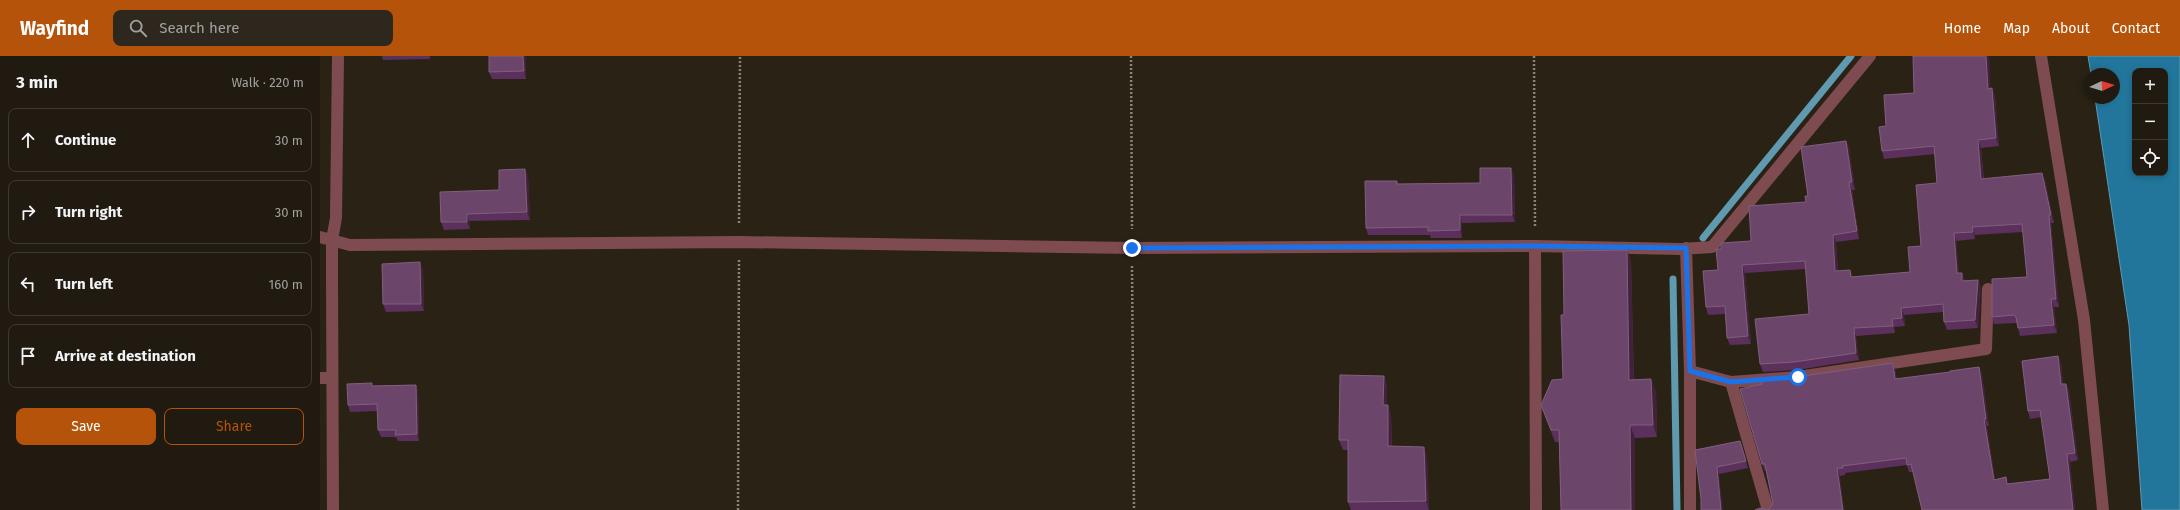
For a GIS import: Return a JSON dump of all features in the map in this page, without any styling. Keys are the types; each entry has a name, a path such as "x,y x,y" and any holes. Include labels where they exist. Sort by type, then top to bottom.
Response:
{"street":[{"path":"333,510 332,240 336,218 338,56"},
{"path":"320,238 350,245 739,242 1132,248 1535,246 1712,247 1870,56"},
{"path":"2041,56 2084,320 2104,510"},
{"path":"1535,246 1536,510"},
{"path":"1686,248 1690,371 1690,510"},
{"path":"1690,371 1731,382 1798,377 1900,360 1986,349 1988,288"},
{"path":"320,378 332,378"},
{"path":"1731,382 1768,510"}],"path":[{"path":"738,510 740,56"},
{"path":"1131,56 1134,510"},
{"path":"1534,56 1535,246"}],"water":[{"path":"2088,56 2180,56 2180,510 2142,510 2129,325 2096,104 2120,104 2120,68 2090,68"}],"building":[{"path":"489,56 523,56 524,71 489,72"},
{"path":"1913,56 1986,56 1988,89 1992,88 1996,138 1978,140 1981,179 2042,173 2051,215 2049,215 2056,299 2051,299 2054,325 2018,328 2016,317 2014,315 1992,317 1992,279 2027,277 2022,224 1972,227 1973,232 1954,233 1957,273 1962,273 1962,281 1978,280 1975,320 1944,322 1943,304 1901,308 1902,318 1892,319 1893,326 1854,328 1856,353 1794,362 1760,364 1755,319 1809,314 1805,261 1742,265 1748,336 1727,338 1725,306 1706,307 1703,271 1718,270 1716,249 1721,249 1721,243 1751,241 1749,206 1806,202 1805,196 1808,196 1801,147 1846,141 1852,182 1849,182 1857,231 1833,235 1835,271 1850,270 1851,277 1910,272 1908,247 1921,246 1916,185 1937,183 1934,146 1882,151 1879,127 1886,126 1884,95 1914,93"},
{"path":"1480,168 1511,168 1512,215 1460,215 1460,230 1428,231 1428,227 1366,228 1365,181 1397,181 1397,184 1480,183"},
{"path":"525,169 527,212 467,214 467,222 441,222 440,192 499,190 499,170"},
{"path":"1627,250 1629,380 1651,379 1653,425 1630,425 1631,510 1561,510 1559,430 1551,430 1541,405 1552,380 1563,379 1561,315 1564,315 1563,251"},
{"path":"420,262 421,304 383,304 382,264"},
{"path":"2058,356 2061,384 2066,384 2075,453 2067,454 2073,510 1922,510 1911,464 1907,465 1906,458 1842,466 1843,468 1837,468 1843,510 1768,510 1773,504 1765,464 1762,464 1740,389 1762,384 1762,380 1796,377 1893,363 1895,379 1979,367 1986,419 1984,419 1994,480 2006,477 2007,484 2050,479 2040,410 2028,411 2022,361"},
{"path":"1340,375 1384,376 1383,405 1388,405 1388,446 1424,447 1426,501 1348,502 1348,440 1339,440"},
{"path":"372,383 372,386 416,385 417,434 395,435 396,430 378,430 377,404 348,405 347,384"},
{"path":"1740,441 1746,461 1717,467 1721,510 1701,510 1695,450"},
{"path":"1760,508 1768,510 1755,510"}],"waterway":[{"path":"1703,238 1851,56"},
{"path":"1673,279 1677,510"}],"route":[{"path":"1132,248 1535,246 1686,248 1690,371 1731,382 1798,377"}]}
